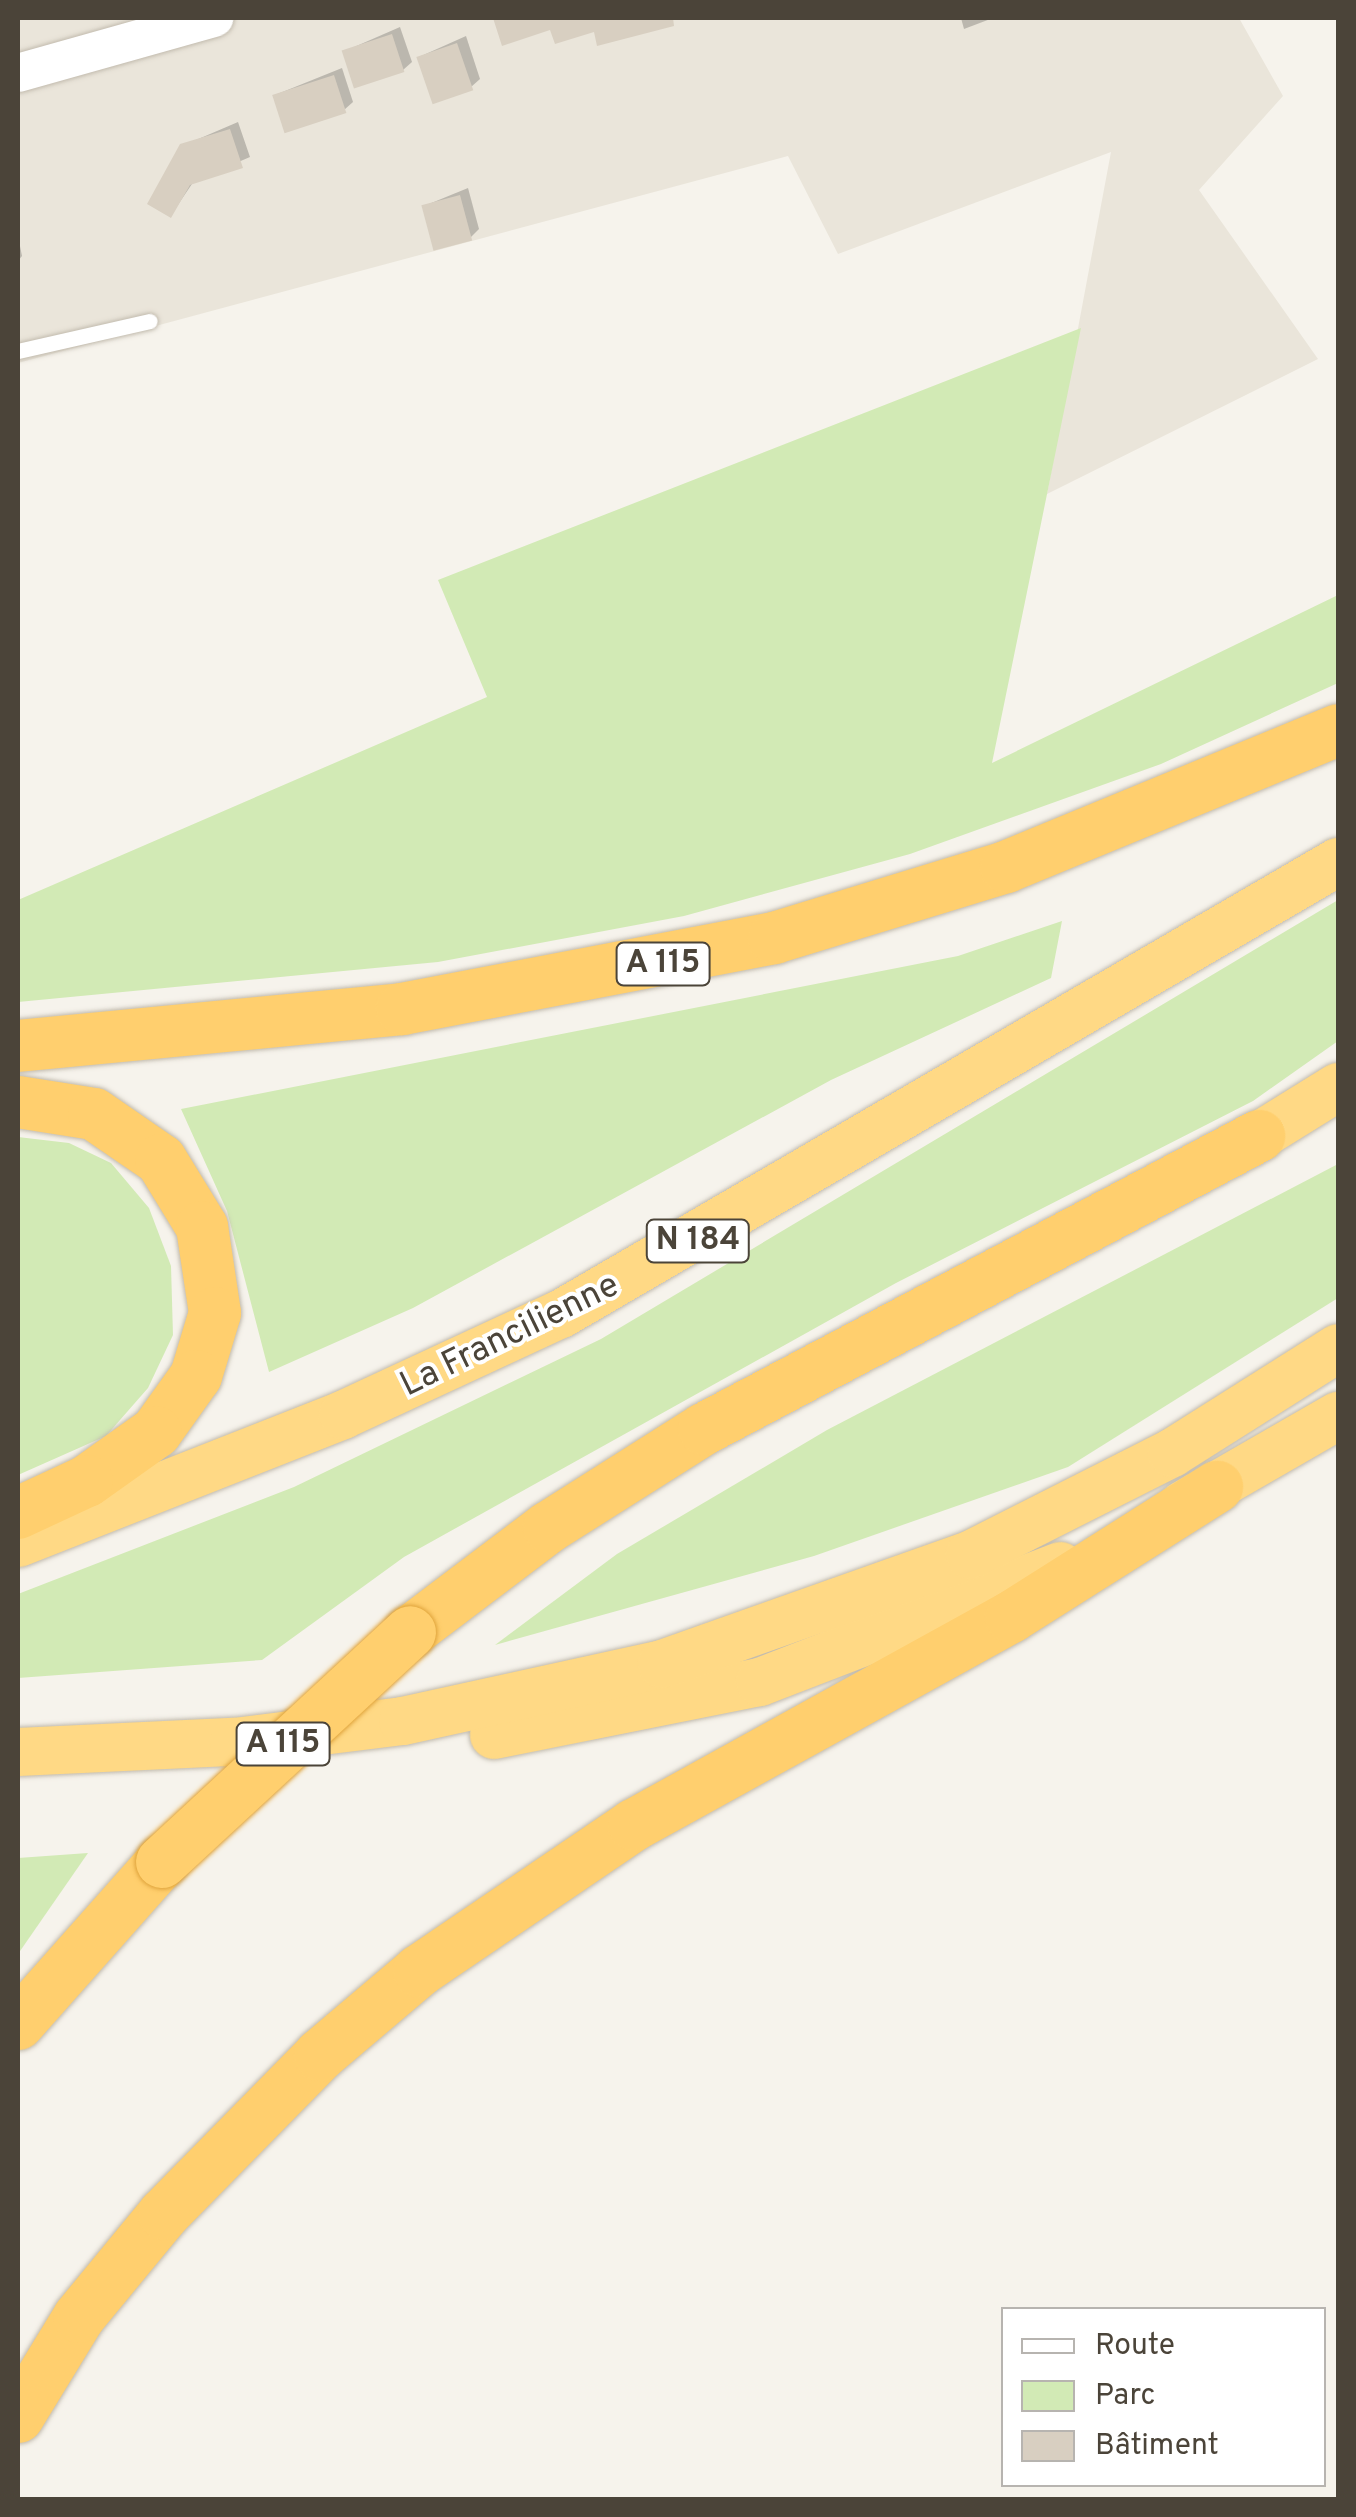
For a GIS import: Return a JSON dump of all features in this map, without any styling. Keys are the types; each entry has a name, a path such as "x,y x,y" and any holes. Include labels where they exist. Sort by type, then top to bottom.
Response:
{"highway":[{"name":"A 115","path":"18,1046 402,1009 774,938 1006,867 1338,730"},
{"name":"La Francilienne","path":"18,1543 325,1423 561,1314 1338,862"},
{"name":"A 115","path":"18,2024 162,1862 410,1632 549,1527 704,1429 1259,1136 1338,1087"},
{"path":"18,1102 94,1114 162,1160 202,1227 215,1313 196,1376 156,1432 99,1474 18,1513"},
{"path":"18,1754 234,1742 403,1721 662,1664 970,1555 1172,1453 1338,1348"},
{"path":"18,2417 79,2317 164,2214 292,2081 419,1971 621,1833 1011,1617 1338,1416"},
{"path":"18,1754 296,1758 678,1703 926,1624 1217,1487"}],"street":[{"path":"18,72 214,18"}],"lane":[{"path":"18,352 150,322"}],"shaded area":[{"path":"18,18 1239,18 1283,96 1199,190 1318,359 1047,494 1111,152 838,254 788,156 18,363"}],"green space":[{"path":"1081,328 992,763 1338,595 1338,683 1161,764 910,854 684,916 438,962 18,1002 18,900 487,697 438,580"},
{"path":"1338,900 1338,1041 1253,1101 896,1283 404,1557 262,1660 18,1678 18,1594 294,1487 601,1339"},
{"path":"1062,921 1051,978 831,1080 413,1308 269,1372 227,1211 181,1109 958,956"},
{"path":"18,1137 69,1143 111,1163 149,1208 171,1266 173,1335 148,1388 106,1436 18,1475"},
{"path":"1338,1164 1338,1298 1068,1467 814,1556 495,1645 617,1554 827,1430"},
{"path":"88,1853 18,1954 18,1858"}],"building":[{"path":"493,18 673,18 674,26 597,46 594,32 555,44 550,30 502,46"},
{"path":"392,34 404,72 354,88 342,50"},
{"path":"457,43 473,90 433,104 416,57"},
{"path":"334,75 346,113 285,133 272,95"},
{"path":"230,129 243,168 190,185 171,218 147,204 180,144"},
{"path":"460,195 472,240 434,251 421,205"}]}
